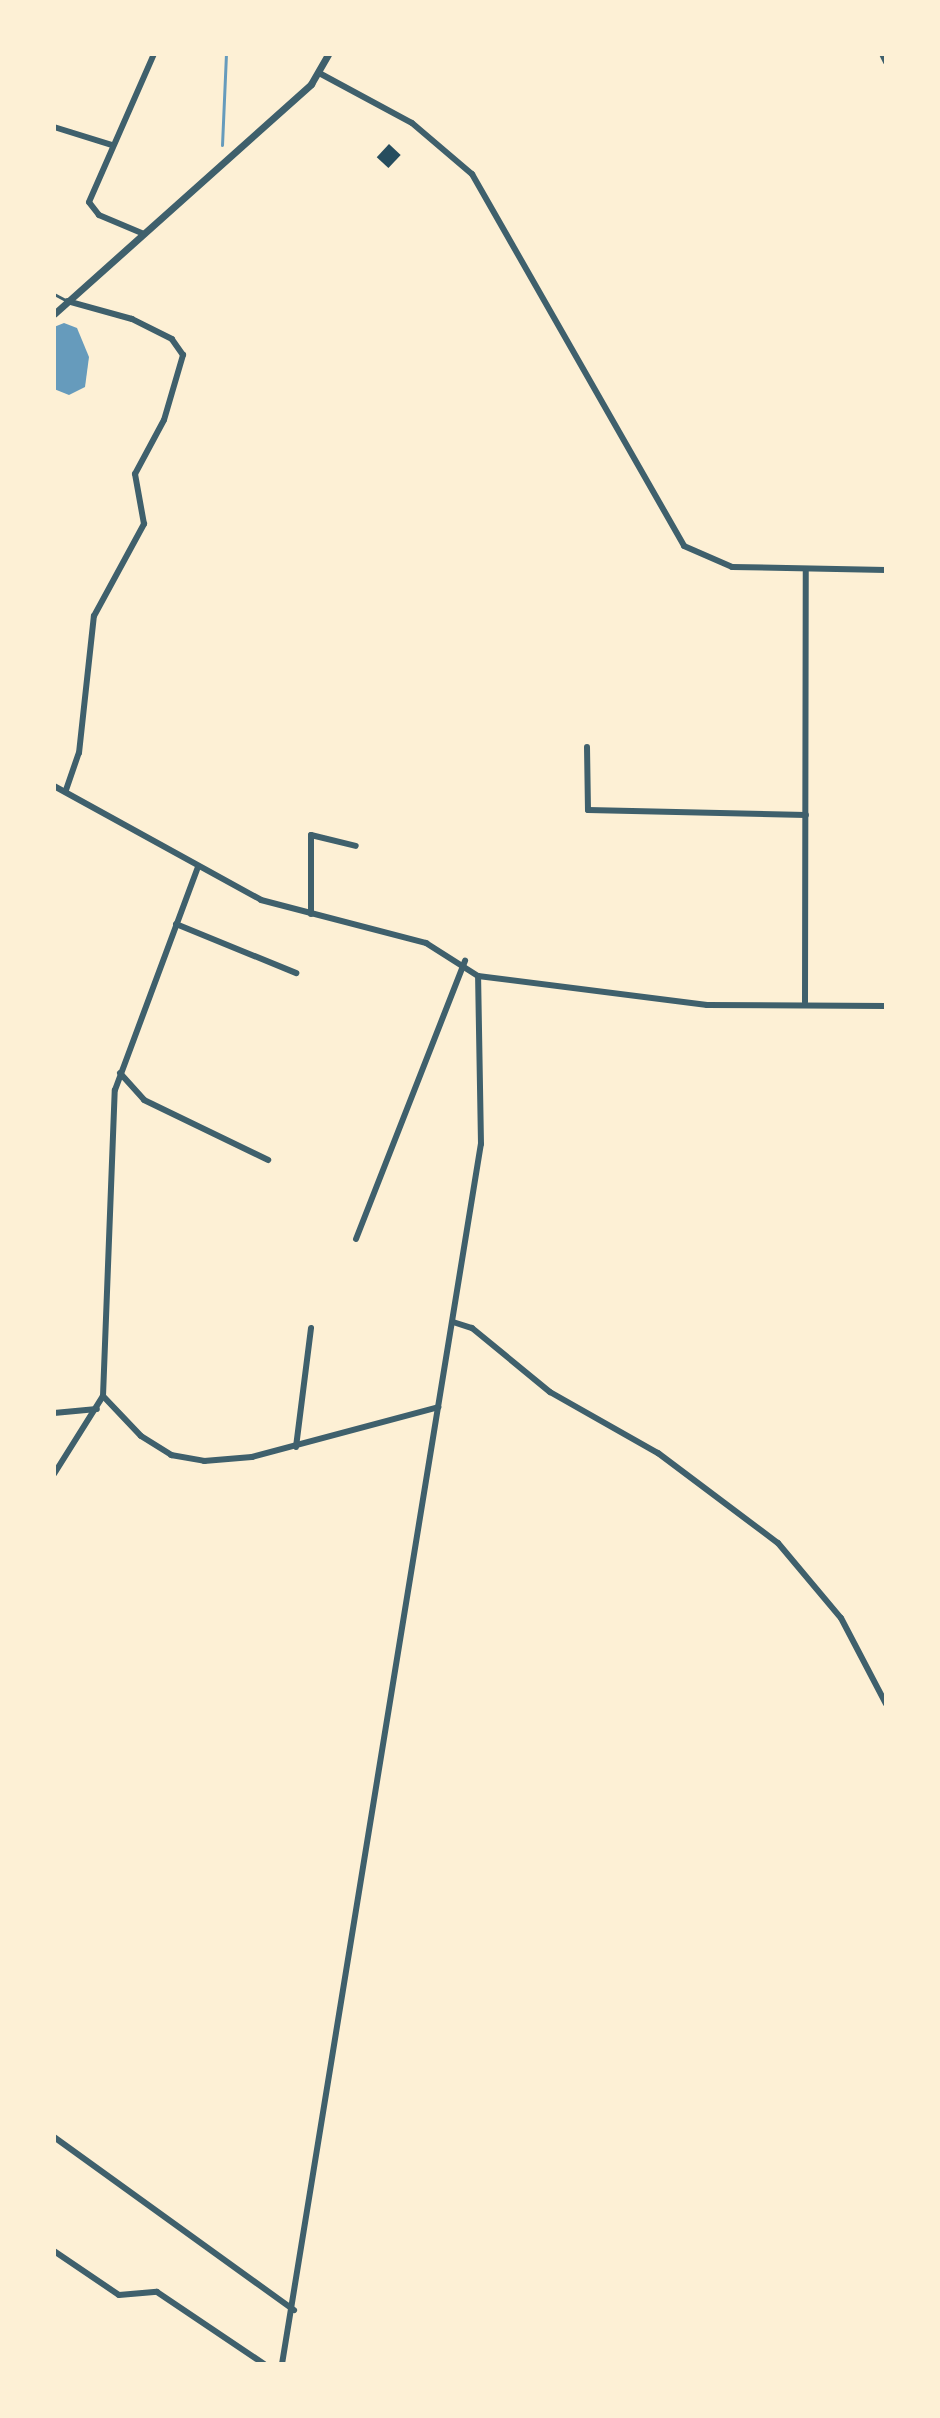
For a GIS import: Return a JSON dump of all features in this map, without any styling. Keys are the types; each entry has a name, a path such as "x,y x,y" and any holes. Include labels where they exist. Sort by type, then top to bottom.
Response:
{"street":[{"path":"144,234 91,209 91,191 154,54"},
{"path":"54,314 321,74 328,54"},
{"path":"882,54 886,62"},
{"path":"321,74 412,123 472,174 684,546 732,567 886,570"},
{"path":"54,127 112,145"},
{"path":"66,790 79,753 94,616 144,524 135,474 164,420 183,355 172,339 132,319 67,301"},
{"path":"805,1002 806,569"},
{"path":"587,747 588,810 806,815"},
{"path":"54,786 261,900 426,943 465,961 478,976 486,1095 453,1322 294,2310 282,2364"},
{"path":"311,914 311,835 356,846"},
{"path":"54,1474 103,1396 120,1073 198,867"},
{"path":"176,924 296,973"},
{"path":"356,1239 465,961"},
{"path":"478,976 707,1005 805,1002 886,1006"},
{"path":"120,1073 144,1100 268,1160"},
{"path":"453,1322 472,1328 550,1392 658,1453 778,1543 841,1618 886,1704"},
{"path":"296,1447 311,1328"},
{"path":"103,1396 114,1415 171,1455 204,1461 296,1447 438,1407"},
{"path":"54,1413 97,1409"},
{"path":"54,2137 294,2310"},
{"path":"54,2251 119,2295 157,2292 264,2364"}],"lane":[{"path":"54,294 67,301"}],"water":[{"path":"64,323 77,328 89,357 85,387 69,395 54,389 54,327"}],"building":[{"path":"389,144 401,155 388,168 377,157"}],"waterway":[{"path":"222,145 226,54"}]}
